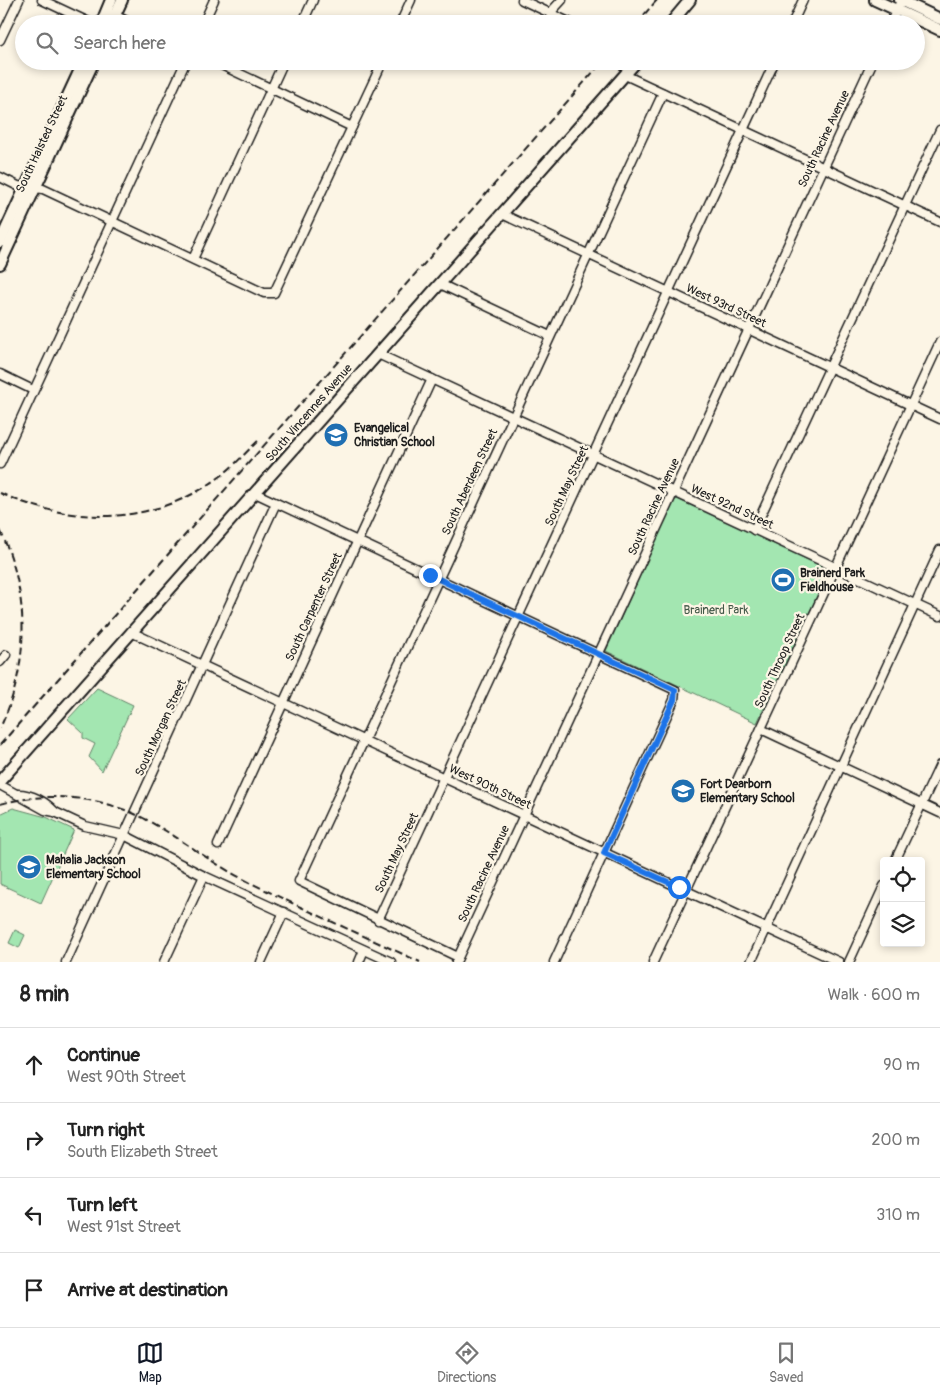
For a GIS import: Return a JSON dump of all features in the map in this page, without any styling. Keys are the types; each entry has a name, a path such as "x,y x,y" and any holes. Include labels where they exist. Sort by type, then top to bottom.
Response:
{"main road":[{"path":"111,0 111,15"},
{"path":"112,15 122,0"},
{"path":"678,15 690,0"},
{"path":"876,0 900,3 940,19"},
{"path":"900,3 918,15"},
{"path":"925,20 940,30"},
{"name":"South Halsted Street","path":"0,264 30,187 80,70"},
{"name":"South Halsted Street","path":"0,242 89,70"},
{"name":"South Vincennes Avenue","path":"0,783 131,632 629,70"}],"street":[{"path":"0,40 19,0"},
{"path":"42,0 74,15"},
{"path":"207,15 214,0"},
{"path":"306,15 313,0"},
{"path":"404,15 411,0"},
{"path":"522,0 554,15"},
{"path":"550,13 562,0"},
{"path":"796,15 803,0"},
{"path":"894,15 900,3"},
{"path":"0,464 182,70"},
{"path":"232,70 352,127"},
{"path":"193,259 280,70"},
{"path":"0,177 30,187 43,189 264,293 274,292 379,70"},
{"name":"South May Street","path":"378,920 771,70"},
{"name":"South Racine Avenue","path":"457,960 869,70"},
{"path":"625,75 940,222"},
{"name":"South Aberdeen Street","path":"378,920 299,881 663,93"},
{"path":"754,530 940,130"},
{"name":"West 93rd Street","path":"502,214 940,419"},
{"path":"440,284 550,336"},
{"name":"South Throop Street","path":"653,962 940,342"},
{"name":"West 92nd Street","path":"378,354 940,616"},
{"path":"0,374 33,390"},
{"name":"South Carpenter Street","path":"218,845 432,379"},
{"path":"255,493 675,690 674,700 554,962"},
{"name":"South Morgan Street","path":"66,962 276,503"},
{"path":"751,962 940,550"},
{"name":"West 90th Street","path":"131,632 839,962"},
{"path":"0,662 6,655"},
{"path":"761,729 940,813"},
{"path":"897,857 940,765"},
{"path":"0,783 23,799 45,810 55,812 85,826 124,835 204,876 391,962"},
{"path":"164,962 204,876"},
{"path":"849,962 880,895"},
{"path":"261,962 284,912"},
{"path":"378,920 457,960"},
{"path":"359,962 364,950"}],"green space":[{"name":"Brainerd Park","path":"677,499 827,569 827,575 757,723 606,651 673,502"},
{"path":"97,688 133,705 102,771 89,757 95,744 83,738 83,733 68,719"},
{"name":"Mahalia Jackson Elementary School","path":"13,808 46,817 74,830 41,903 0,884 0,814"},
{"path":"15,930 25,935 19,948 9,943"}],"railway":[{"path":"644,15 657,0"},
{"path":"0,745 595,70"},
{"path":"0,493 28,504 56,511 85,515 113,516 141,512 169,504 196,492 226,472 260,439"},
{"path":"0,530 10,554 17,579 22,629 17,679 10,704 0,728"},
{"path":"0,804 37,798 75,798 94,801 130,812 159,827 241,878 420,962"}],"place":[{"name":"Evangelical Christian School","path":"336,435"},
{"name":"Brainerd Park Fieldhouse","path":"783,580"},
{"name":"Fort Dearborn Elementary School","path":"683,791"},
{"name":"Mahalia Jackson Elementary School","path":"29,867"}],"route":[{"path":"430,575 675,690 674,700 604,853 679,887"}]}
